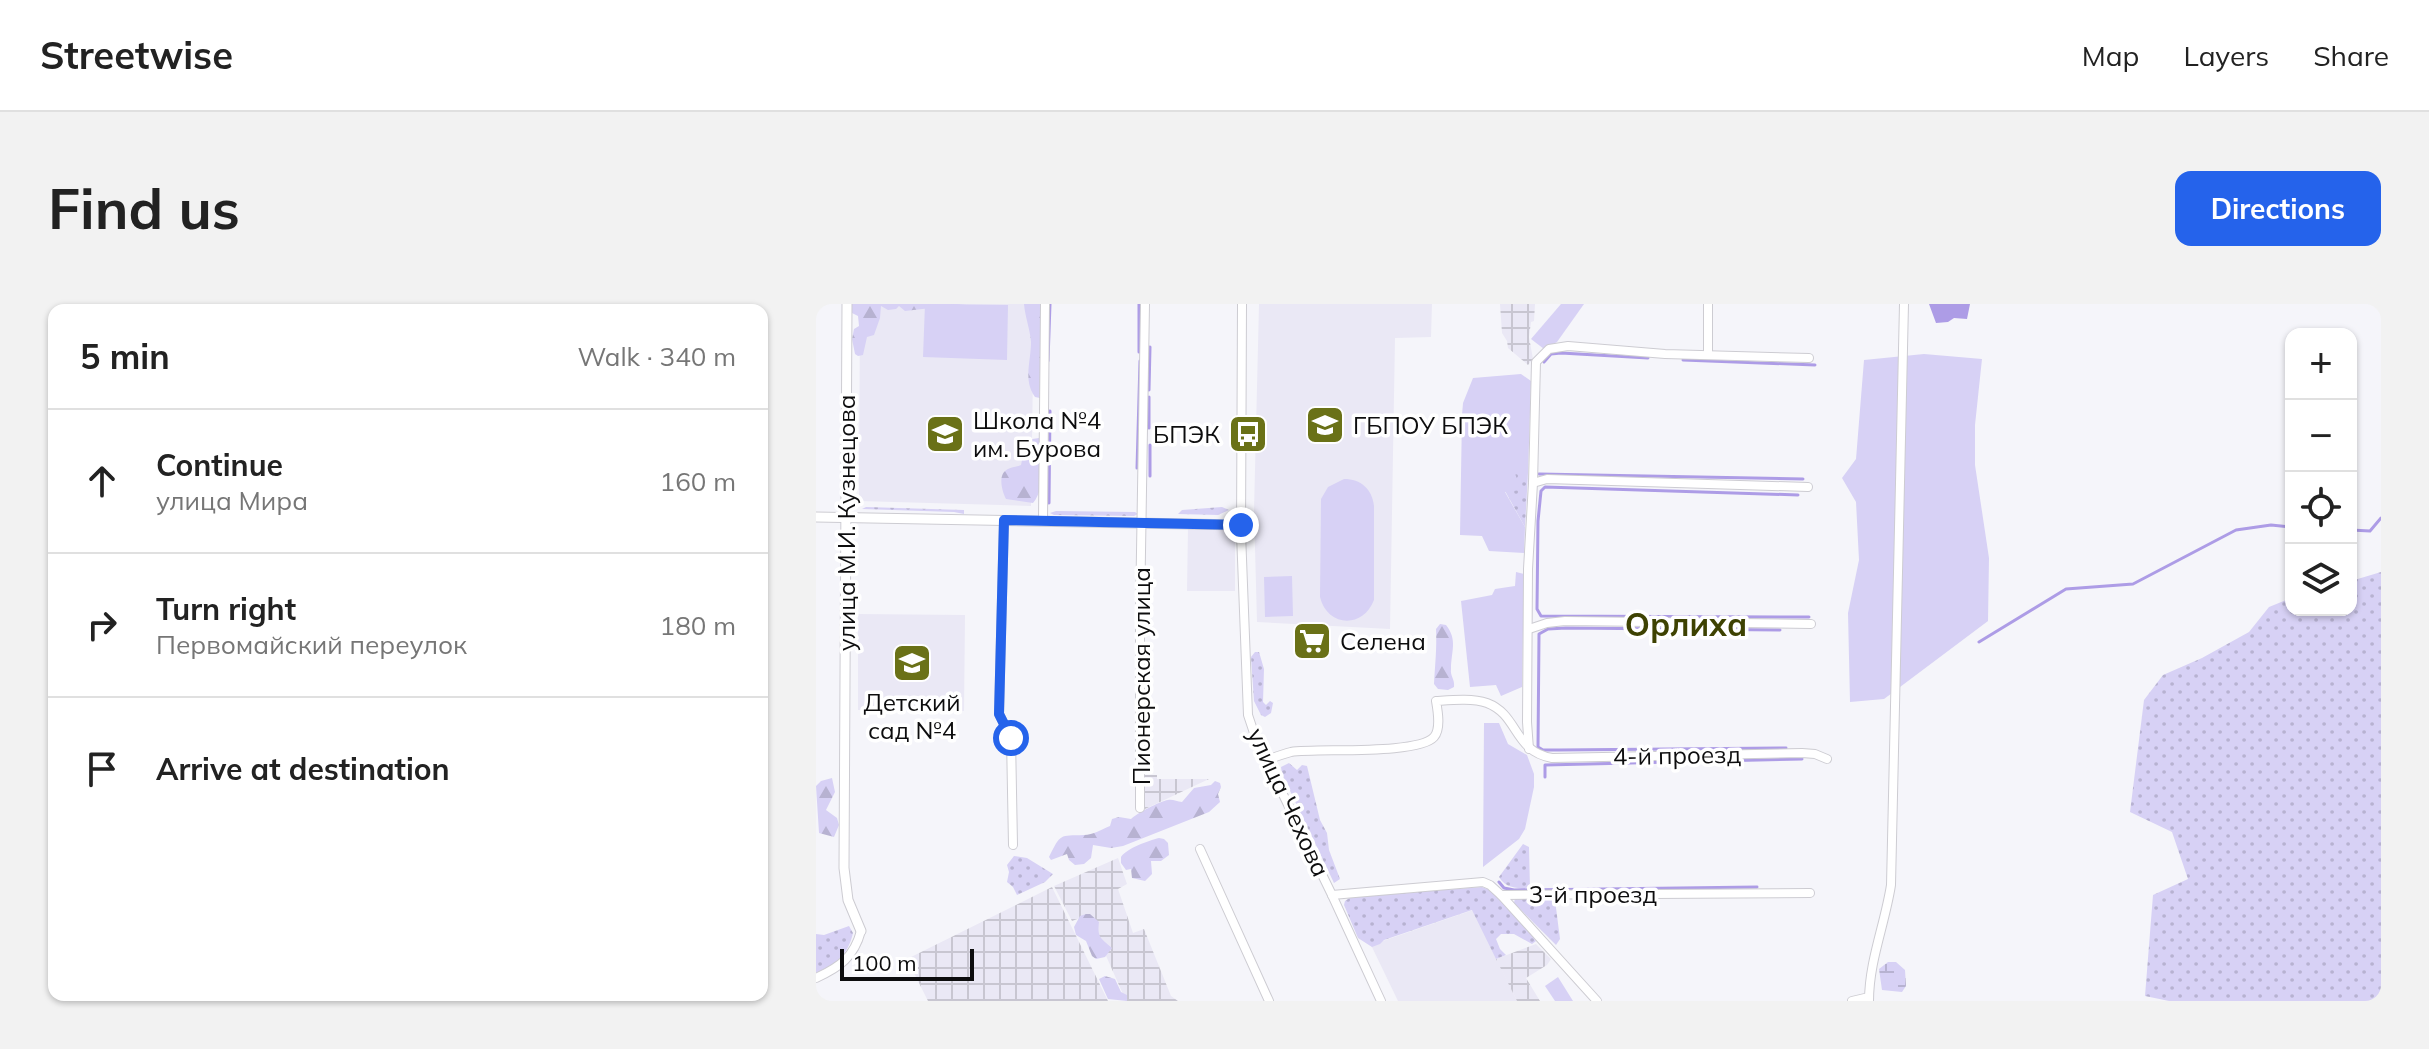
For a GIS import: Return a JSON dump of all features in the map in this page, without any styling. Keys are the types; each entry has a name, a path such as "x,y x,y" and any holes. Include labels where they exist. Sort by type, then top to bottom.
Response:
{"street":[{"name":"улица М.И. Кузнецова","path":"847,304 844,868 848,900 861,931"},
{"path":"1043,521 1045,304"},
{"name":"Пионерская улица","path":"1140,808 1145,304"},
{"name":"улица Чехова","path":"1242,304 1241,525 1246,705 1252,731 1381,1001"},
{"path":"1708,304 1708,355"},
{"path":"1852,1001 1869,999 1871,965 1891,885 1904,304"},
{"path":"1529,749 1528,569 1536,362 1549,349 1568,346 1809,358"},
{"path":"1533,483 1547,479 1808,487"},
{"path":"816,517 1241,525"},
{"path":"1004,520 999,714 1011,738 1013,845"},
{"path":"1529,629 1565,621 1811,624"},
{"path":"1267,760 1291,752 1376,749 1426,743 1437,730 1436,701 1450,700 1487,703 1505,715 1529,749"},
{"name":"4-й проезд","path":"1529,749 1552,758 1802,753 1827,759"},
{"path":"1200,849 1269,1001"},
{"name":"3-й проезд","path":"1332,895 1483,882 1501,895 1810,893"},
{"path":"1501,895 1597,1001"},
{"path":"816,978 835,969 851,955 857,947 861,931"}],"shaded area":[{"name":"Школа №4 им. Бурова","path":"860,304 1034,304 1031,506 859,501"},
{"name":"ГБПОУ БПЭК","path":"1259,304 1432,304 1431,337 1395,338 1390,629 1257,622 1254,511"},
{"path":"1500,304 1535,304 1529,337 1533,359 1528,365 1508,348 1502,333"},
{"path":"1929,304 1970,304 1967,319 1954,318 1936,323"},
{"path":"1188,528 1235,529 1235,591 1187,591"},
{"name":"Детский сад №4","path":"858,614 965,615 964,711 858,710"},
{"path":"1144,775 1157,775 1157,779 1209,779 1145,809"},
{"path":"1118,858 1127,884 1118,889 1133,933 1144,929 1171,996 1178,1001 1126,1001 1088,915 1072,921 1054,886"},
{"path":"1052,887 1108,1001 928,1001 907,959"},
{"path":"1473,910 1517,1001 1398,1001 1371,945"},
{"path":"1536,944 1551,959 1526,978 1540,1001 1517,1001 1496,959"}],"green space":[{"path":"850,304 966,304 905,311 899,306 888,310 881,306 874,335 867,337 863,355 858,356 852,339 854,329 859,326 858,316 852,313"},
{"path":"925,304 1008,305 1007,360 923,357"},
{"path":"1024,304 1041,304 1045,322 1044,394 1040,398 1035,397 1029,384 1031,342"},
{"path":"1561,304 1584,304 1557,342 1544,349 1531,339"},
{"path":"1924,354 1982,359 1975,425 1975,465 1989,558 1988,621 1884,699 1850,702 1848,613 1859,560 1856,502 1842,478 1856,459 1864,360"},
{"path":"1521,374 1531,381 1528,473 1515,473 1520,490 1505,492 1525,527 1524,553 1489,551 1482,536 1460,535 1463,403 1473,378"},
{"path":"1039,438 1042,472 1037,497 1033,503 1006,499 1002,475 1008,469 1021,465 1026,440"},
{"path":"1514,473 1528,473 1525,527 1505,491"},
{"path":"1344,479 1365,486 1374,506 1374,600 1362,616 1346,621 1330,614 1320,597 1321,499 1328,487"},
{"path":"1222,507 1229,510 1218,515 1178,514 1182,510"},
{"path":"862,509 964,510 964,514"},
{"path":"1135,512 1138,514 1050,513"},
{"path":"1516,572 1524,574 1522,687 1501,696 1496,685 1470,687 1461,601 1492,595 1495,589 1515,586"},
{"path":"2381,572 2381,1001 2169,1001 2145,996 2153,895 2188,879 2172,832 2130,812 2144,700 2163,675 2249,632 2269,607 2285,600 2285,616 2357,616 2357,579"},
{"path":"1292,576 1293,616 1265,617 1264,577"},
{"path":"1440,624 1450,630 1453,641 1451,671 1454,687 1448,690 1438,689 1434,684 1436,629"},
{"path":"1259,652 1264,669 1263,702 1266,705 1270,701 1273,703 1271,713 1265,717 1254,701 1251,657"},
{"path":"1484,723 1499,723 1508,744 1527,755 1534,774 1534,787 1525,829 1519,839 1483,867"},
{"path":"1289,763 1297,770 1302,765 1307,766 1320,820 1327,833 1329,850 1340,879 1334,883 1282,774 1281,767"},
{"path":"832,778 835,792 826,810 837,818 839,825 834,837 819,833 816,786"},
{"path":"1215,781 1221,787 1218,794 1220,802 1209,812 1123,846 1093,845 1091,858 1084,864 1075,865 1067,854 1051,860 1049,857 1062,837 1094,833 1110,826 1112,819 1131,819 1164,801 1182,802 1194,788 1211,785"},
{"path":"1159,838 1168,843 1169,855 1161,861 1151,861 1152,874 1145,881 1132,878 1131,869 1126,870 1121,857 1133,848"},
{"path":"1523,844 1529,847 1530,889 1509,886 1499,877"},
{"path":"1014,856 1027,858 1053,874 1045,882 1017,895 1007,882 1007,865"},
{"path":"1482,887 1506,902 1536,941 1532,944 1514,934 1501,934 1496,939 1506,955 1496,959 1472,910 1384,940 1372,947 1358,938 1344,905 1351,897"},
{"path":"1552,897 1560,939 1556,945 1514,903 1515,898"},
{"path":"1086,914 1099,922 1101,937 1112,948 1105,957 1096,959 1092,956 1086,941 1076,935 1074,927 1080,916"},
{"path":"849,926 853,933 844,953 816,973 816,934 824,935"},
{"path":"1888,962 1896,962 1905,970 1906,986 1902,992 1882,990 1879,969"},
{"path":"1105,976 1115,979 1121,992 1127,995 1127,1001 1108,999 1099,979"},
{"path":"1558,977 1573,1001 1555,1001 1545,986"}],"waterway":[{"path":"1048,361 1050,304"},
{"path":"1139,304 1139,352"},
{"path":"1149,390 1150,347"},
{"path":"1544,362 1551,354 1561,353 1648,358"},
{"path":"1683,360 1815,365"},
{"path":"1137,468 1140,361"},
{"path":"1149,397 1149,428"},
{"path":"1049,503 1050,411"},
{"path":"1150,445 1150,476"},
{"path":"1539,474 1803,479"},
{"path":"1798,495 1545,487 1541,491 1538,521 1537,609 1541,616 1809,617"},
{"path":"2357,530 2370,531 2381,518"},
{"path":"1979,642 2066,589 2133,584 2236,530 2271,525 2285,526"},
{"path":"1780,630 1548,629 1539,634 1538,747 1543,750 1786,748"},
{"path":"1545,777 1545,765 1802,759"},
{"path":"1499,882 1504,888 1514,890 1757,887"}],"place":[{"name":"ГБПОУ БПЭК","path":"1325,425"},
{"name":"Школа №4 им. Бурова","path":"945,434"},
{"name":"БПЭК","path":"1248,434"},
{"name":"Селена","path":"1312,641"},
{"name":"Детский сад №4","path":"912,663"}],"district":[{"name":"Орлиха","path":"1686,624"}],"route":[{"path":"1011,738 999,714 1004,520 1241,525"}]}
